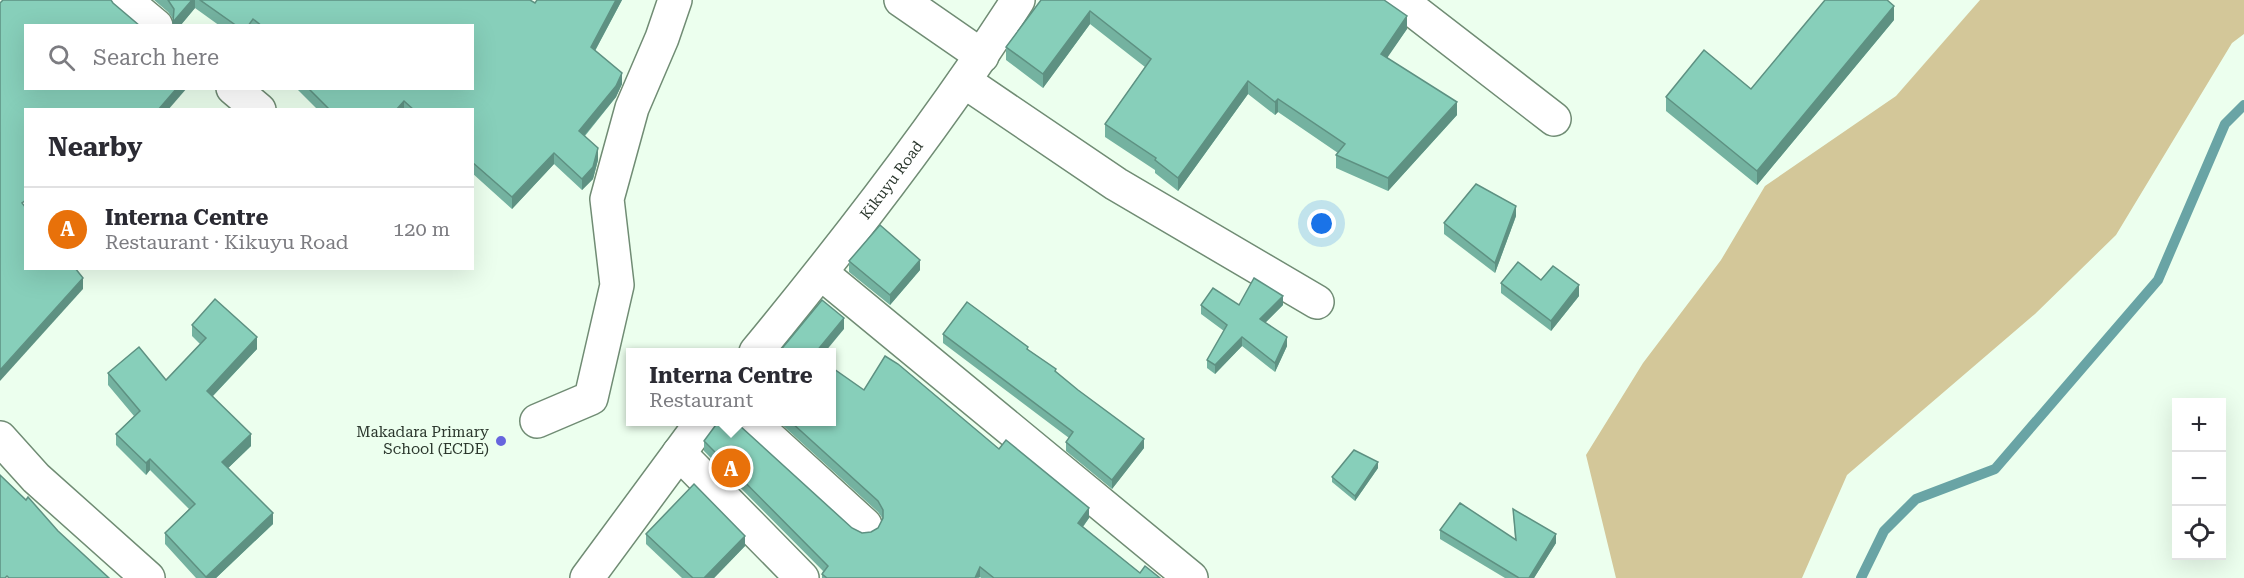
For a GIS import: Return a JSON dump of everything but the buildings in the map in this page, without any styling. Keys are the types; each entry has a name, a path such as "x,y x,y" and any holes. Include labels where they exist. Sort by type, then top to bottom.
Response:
{"street":[{"path":"125,0 154,24"},
{"path":"537,421 591,398 617,285 607,199 632,108 675,0"},
{"path":"901,0 973,69 1116,184 1317,302"},
{"name":"Kikuyu Road","path":"759,348 821,273 973,69 1018,0"},
{"path":"1400,0 1554,119"},
{"path":"235,90 257,108"},
{"path":"821,273 1191,578"},
{"path":"587,578 699,426"},
{"path":"756,426 865,525"},
{"path":"0,438 36,478 148,578"},
{"path":"679,453 802,578"}],"shaded area":[{"path":"1980,0 2244,0 2244,34 2232,43 2116,235 2035,314 1847,475 1802,578 1616,578 1586,455 1643,363 1721,260 1765,186 1896,96"}],"waterway":[{"path":"1861,578 1884,531 1916,499 1995,469 2158,280 2225,124 2244,105"}],"place":[{"name":"Makadara Primary School (ECDE)","path":"501,441"},
{"name":"Interna Centre","path":"731,468"}]}
